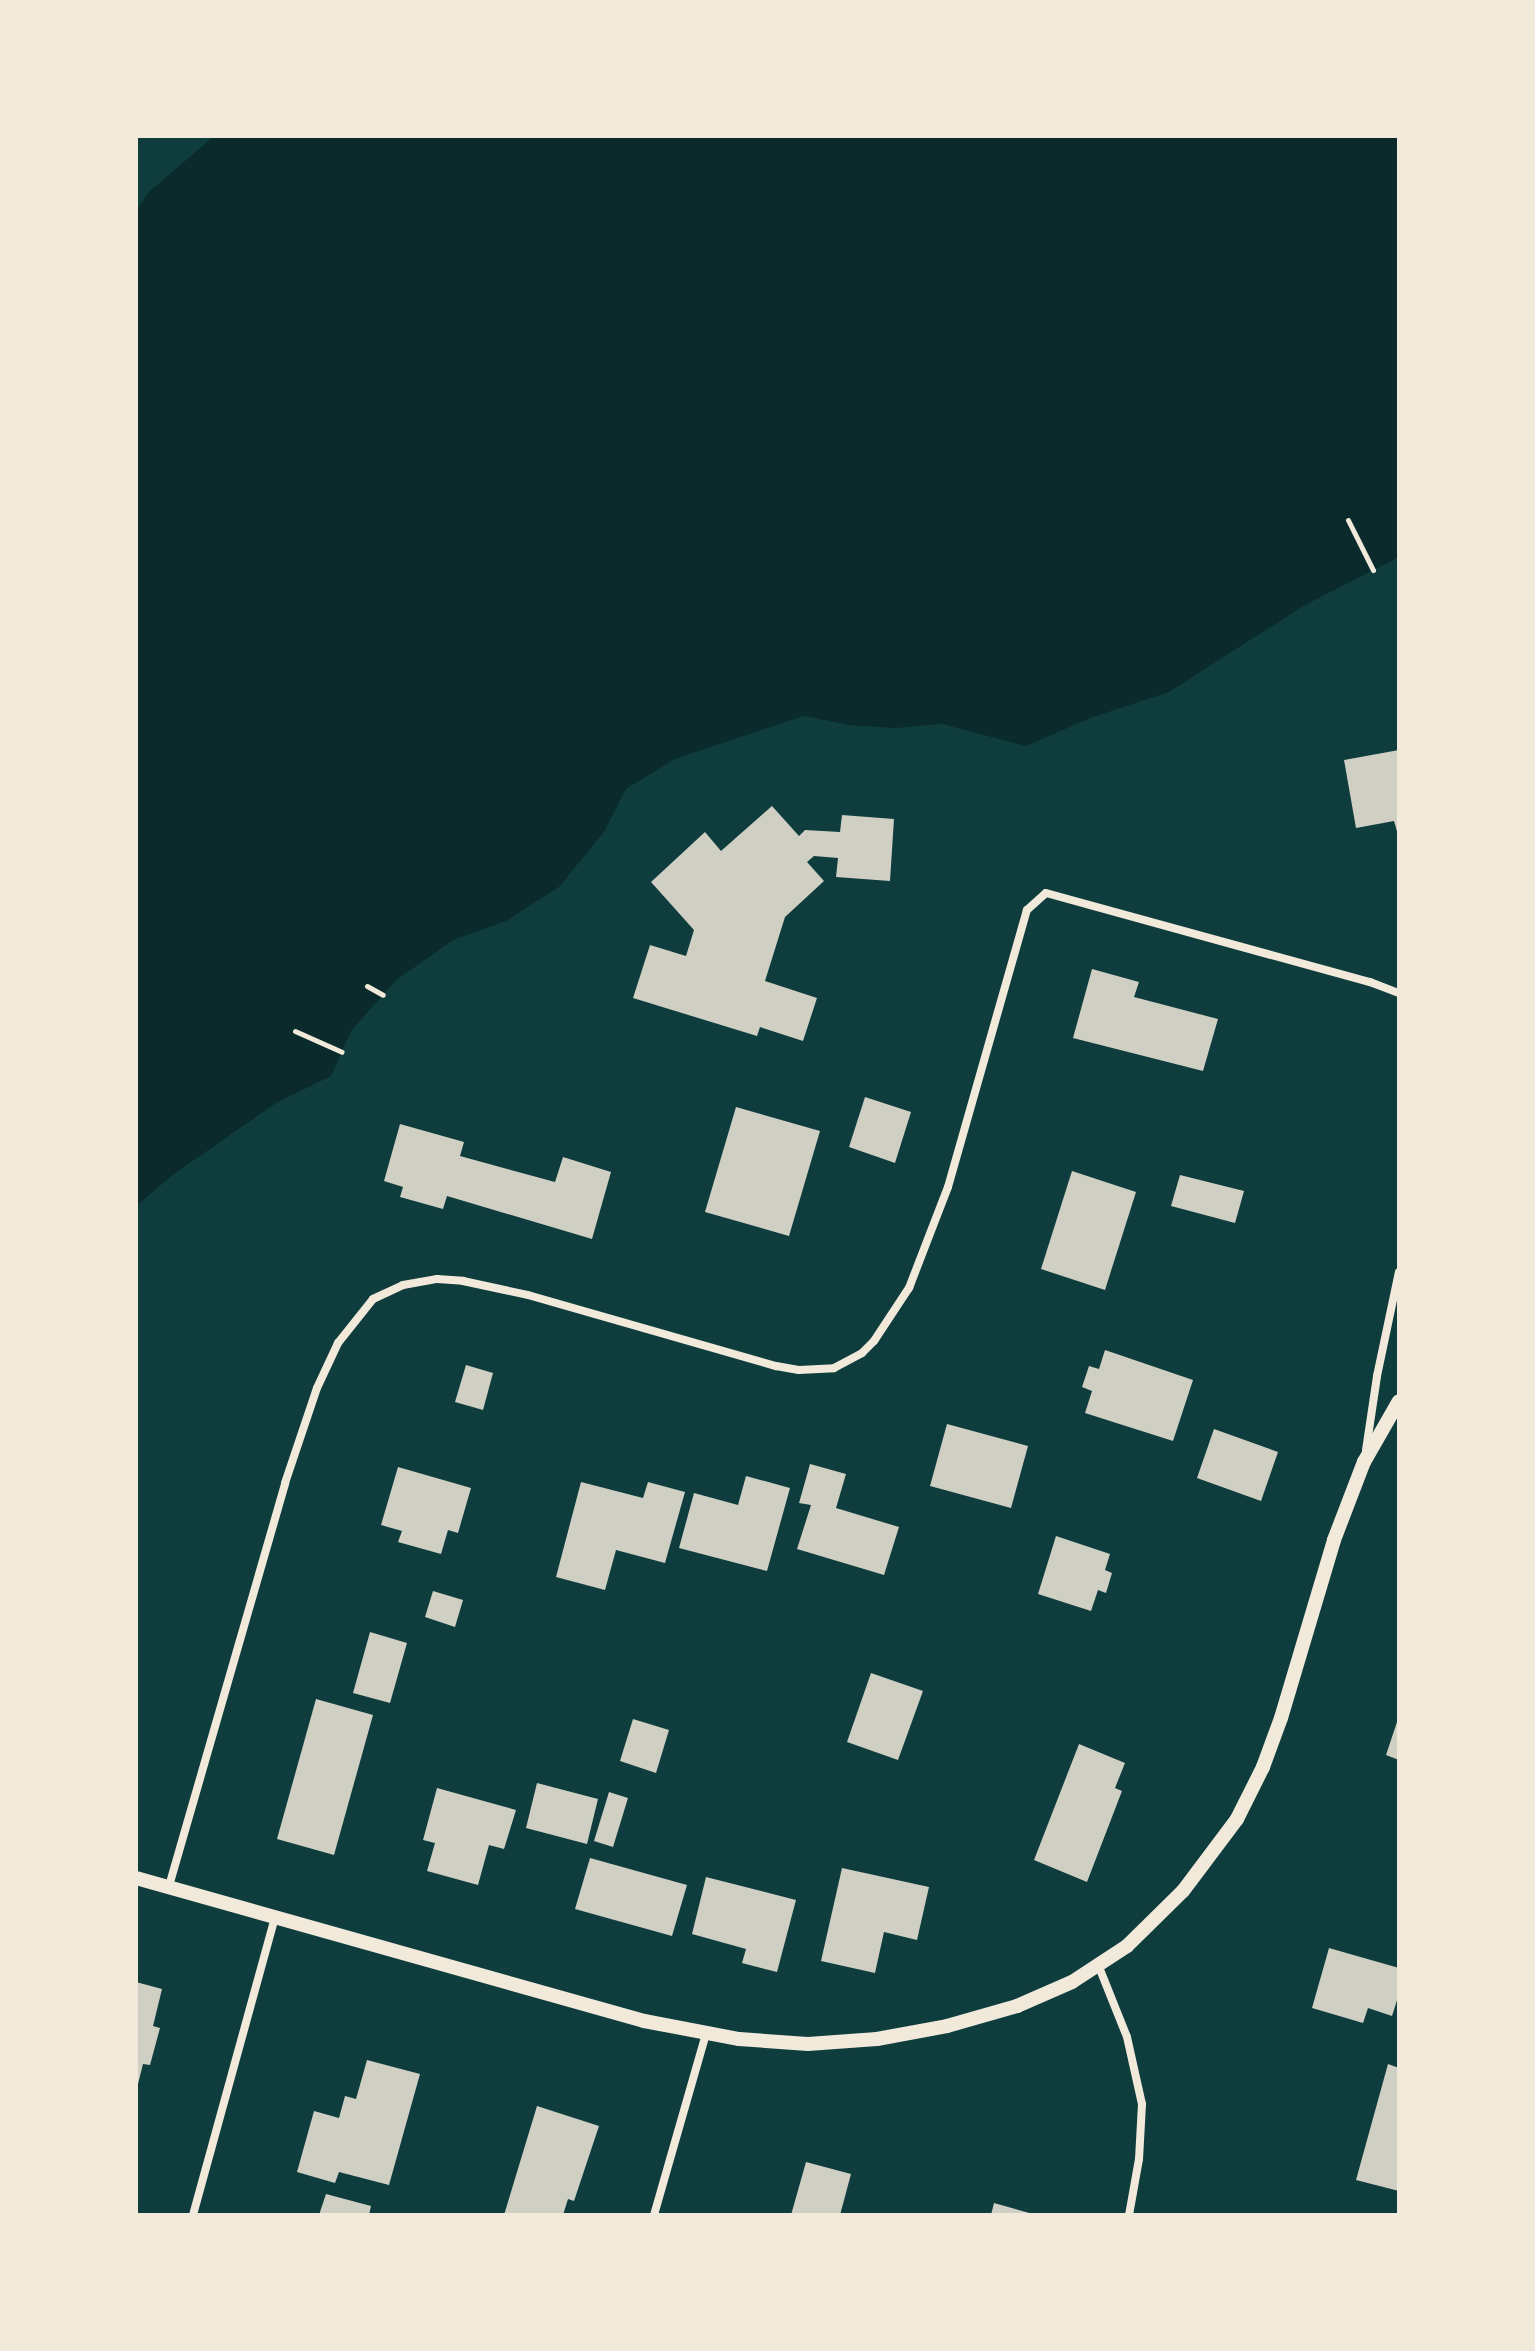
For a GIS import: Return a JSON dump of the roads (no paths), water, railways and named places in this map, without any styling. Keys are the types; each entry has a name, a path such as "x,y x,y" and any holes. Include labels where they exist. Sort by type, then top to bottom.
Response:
{"street":[{"path":"169,1886 306,1419 338,1343 373,1299 403,1285 437,1279 463,1281 528,1295 776,1366 818,1370 852,1360 874,1341 893,1317 921,1259 948,1187 1027,910 1046,893 1370,982 1399,993"},
{"path":"1364,1462 1377,1376 1399,1272"},
{"path":"136,1878 629,2017 706,2034 808,2044 912,2034 1017,2006 1099,1967 1127,1946 1183,1891 1225,1837 1247,1802 1281,1718 1334,1540 1364,1462 1399,1401"},
{"path":"193,2215 275,1918"},
{"path":"1099,1967 1130,2047 1142,2104 1139,2159 1129,2215"},
{"path":"654,2215 706,2034"}],"water":[{"path":"214,136 1399,136 1399,557 1305,605 1169,692 1093,717 1026,746 942,724 895,728 849,725 804,716 675,759 626,789 604,832 559,887 506,921 453,940 395,981 351,1031 331,1076 276,1103 174,1174 136,1206 136,211 149,192"}]}
